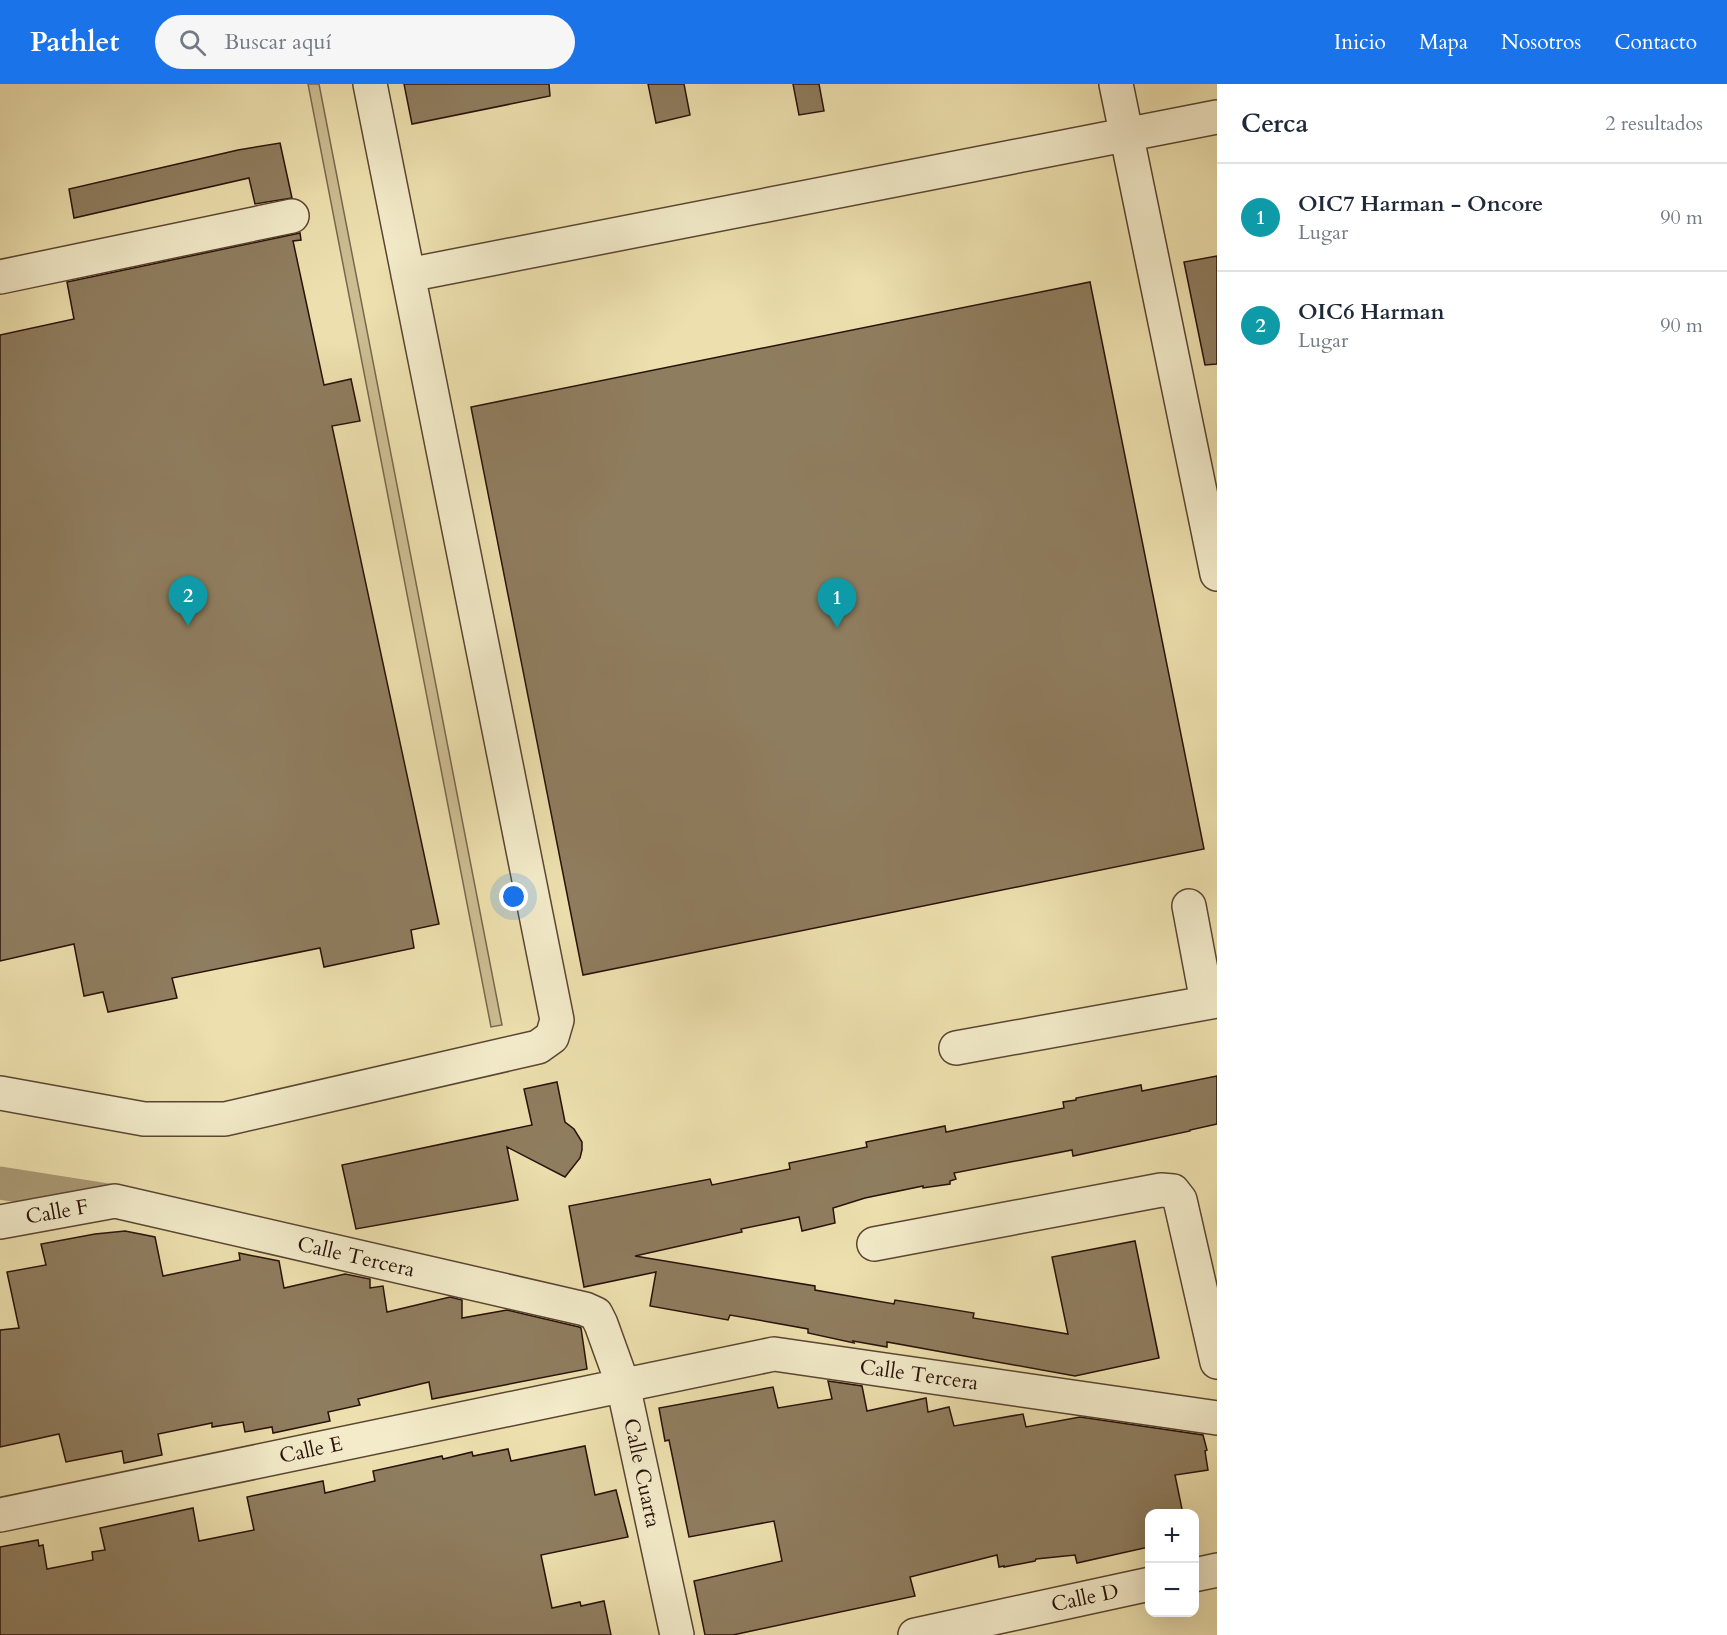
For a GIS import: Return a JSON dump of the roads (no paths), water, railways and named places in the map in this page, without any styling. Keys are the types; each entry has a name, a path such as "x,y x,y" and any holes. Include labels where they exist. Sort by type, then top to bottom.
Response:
{"street":[{"path":"0,1093 144,1119 225,1119 538,1047 552,1037 557,1020 370,84"},
{"path":"1116,84 1217,574"},
{"path":"408,275 1217,117"},
{"path":"0,277 292,216"},
{"path":"956,1048 1212,1001 1189,906"},
{"path":"874,1244 1161,1190 1173,1191 1180,1200 1217,1362"},
{"name":"Calle F","path":"0,1222 114,1202"},
{"name":"Calle Tercera","path":"114,1202 585,1309 596,1314"},
{"name":"Calle Cuarta","path":"596,1314 623,1385 677,1635"},
{"name":"Calle Tercera","path":"623,1385 774,1354 1217,1418"},
{"name":"Calle E","path":"0,1515 623,1385"},
{"path":"1199,1574 1217,1570"},
{"name":"Calle D","path":"915,1635 1145,1585"}],"waterway":[{"path":"0,1183 108,1200"}],"place":[{"name":"OIC6 Harman","path":"188,626"},
{"name":"OIC7 Harman - Oncore","path":"837,628"}]}
